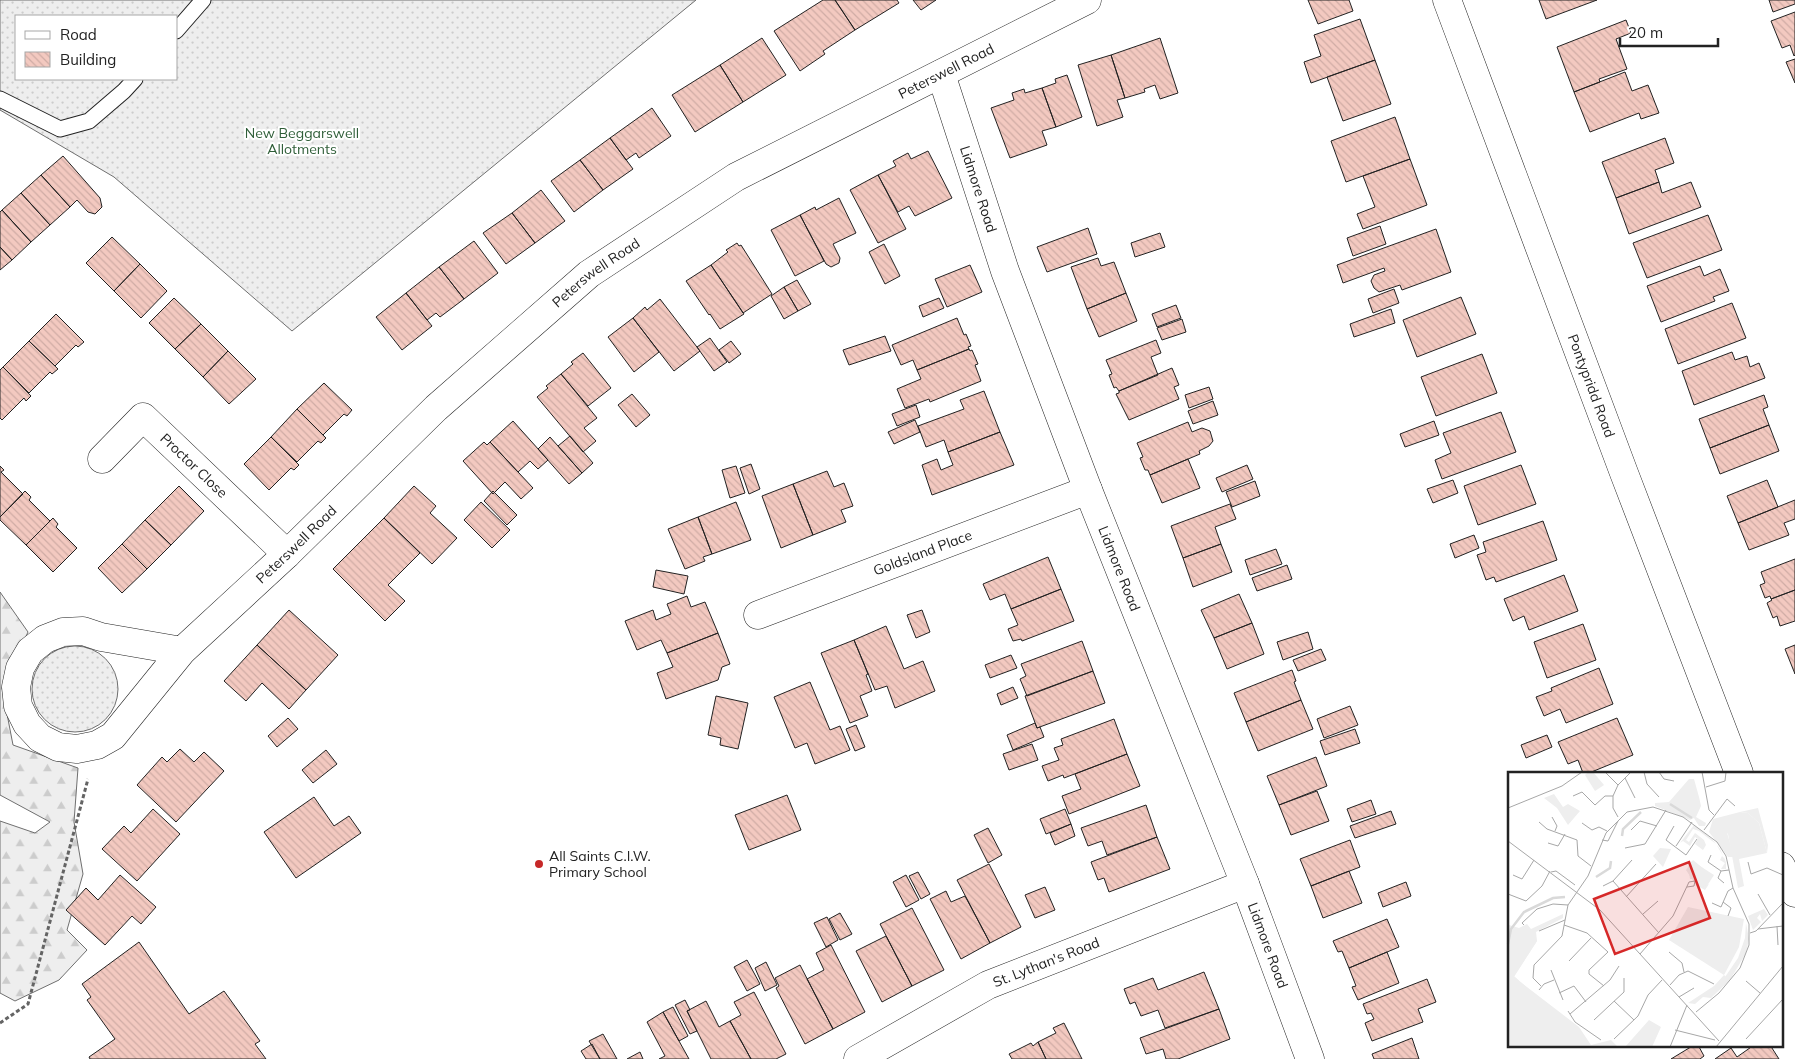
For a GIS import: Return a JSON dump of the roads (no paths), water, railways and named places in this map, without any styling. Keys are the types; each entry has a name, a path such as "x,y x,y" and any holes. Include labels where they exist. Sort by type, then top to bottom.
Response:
{"street":[{"name":"Peterswell Road","path":"182,651 83,631 63,632 45,639 30,651 20,668 16,687 18,706 27,724 40,738 58,747 78,749 97,746 114,736 182,651 287,554 436,408 589,274 736,177 1087,0"},
{"name":"Pontypridd Road","path":"1447,0 1620,464 1739,772"},
{"name":"Lidmore Road","path":"941,74 1005,271 1088,490 1245,884 1310,1059"},
{"name":"Proctor Close","path":"102,459 143,416 287,554"},
{"name":"Goldsland Place","path":"758,616 1088,490"},
{"path":"1782,868 1795,893"},
{"name":"St. Lythan's Road","path":"858,1059 988,985 1245,884"}],"lane":[{"path":"178,29 202,0"},
{"path":"0,99 60,129 88,121 124,91 134,80"}],"place":[{"name":"All Saints C.I.W. Primary School","path":"539,864"}],"park label":[{"name":"New Beggarswell Allotments","path":"302,142"}]}
